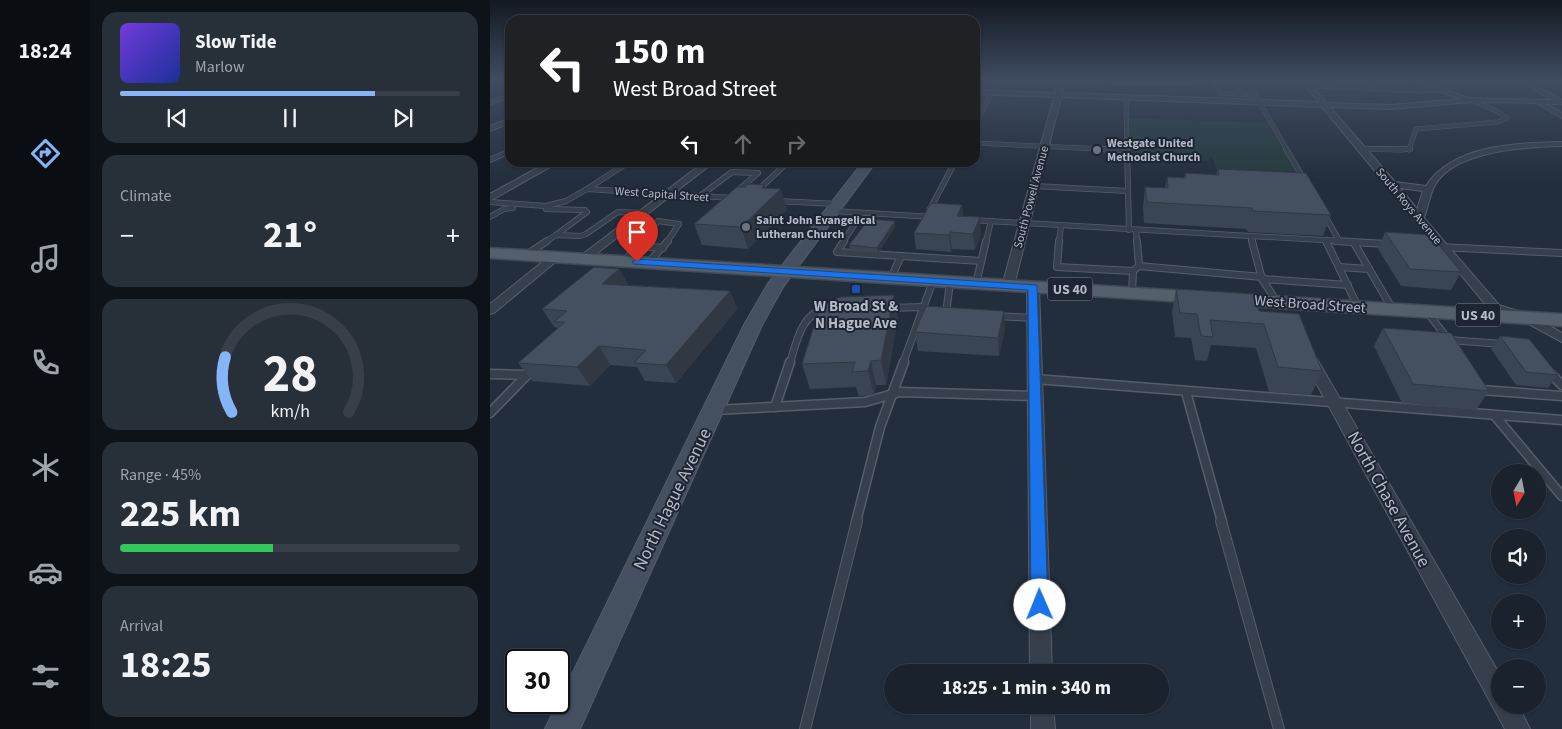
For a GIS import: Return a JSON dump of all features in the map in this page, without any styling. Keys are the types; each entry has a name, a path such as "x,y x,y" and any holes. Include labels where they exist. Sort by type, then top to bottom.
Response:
{"main road":[{"name":"North Hague Avenue","path":"562,729 753,325 775,286 866,167"},
{"name":"West Broad Street","path":"490,253 1132,293 1282,310 1358,307 1562,320"}],"street":[{"name":"South Powell Avenue","path":"1008,286 1053,113"},
{"name":"South Roys Avenue","path":"1332,113 1420,217 1438,247 1495,308 1527,318 1562,338"},
{"path":"490,128 505,122"},
{"path":"1420,217 1434,181 1456,163 1472,157 1511,148 1562,144"},
{"path":"490,200 546,167"},
{"path":"584,259 703,167"},
{"path":"1392,185 1430,189"},
{"path":"490,310 555,257"},
{"path":"1033,287 1041,664"},
{"name":"North Chase Avenue","path":"1300,343 1491,681"},
{"path":"1042,714 1043,729"},
{"path":"1510,714 1518,729"}],"lane":[{"path":"1126,113 1129,230"},
{"path":"1266,113 1306,182"},
{"path":"1362,149 1409,150 1413,133 1416,129 1498,122 1507,118 1500,113"},
{"path":"980,143 1127,150"},
{"path":"490,160 505,152"},
{"path":"490,200 546,206 566,201 621,167"},
{"path":"756,193 783,167"},
{"path":"926,217 952,167"},
{"path":"700,197 732,172 758,173 729,198"},
{"path":"1034,186 1128,191"},
{"name":"West Capital Street","path":"587,189 739,198"},
{"path":"768,200 862,213 936,217"},
{"path":"490,217 510,207 585,210 587,212 526,255"},
{"path":"1320,208 1340,242"},
{"path":"556,234 580,236 586,234 618,212 644,213"},
{"path":"862,213 837,252 981,261"},
{"path":"964,219 1393,245"},
{"path":"625,262 648,237 658,221 679,224 672,231 663,248 648,263"},
{"path":"976,284 991,221"},
{"path":"627,226 653,229"},
{"path":"1061,226 1057,267 1133,271 1139,266 1348,285"},
{"path":"1136,230 1139,266"},
{"path":"614,235 648,237"},
{"path":"1250,237 1262,278 1282,310"},
{"path":"1326,241 1358,307"},
{"path":"1354,243 1394,310"},
{"path":"639,246 663,248"},
{"path":"1438,247 1562,253"},
{"path":"891,278 900,256"},
{"path":"1339,267 1369,269"},
{"path":"1132,293 1133,271"},
{"path":"805,729 880,427 923,307 941,281"},
{"path":"941,281 945,314 957,315"},
{"path":"876,309 923,307"},
{"path":"775,407 803,324 820,310 839,310"},
{"path":"1427,312 1454,349"},
{"path":"992,316 1034,318"},
{"path":"1448,340 1514,345"},
{"path":"1545,367 1562,385"},
{"path":"490,374 527,375 490,413"},
{"path":"1476,383 1482,391 1562,396"},
{"path":"714,410 865,402 900,392 1035,388 1186,392 1562,420"},
{"path":"1186,392 1279,729"},
{"path":"1495,416 1562,496"}],"green space":[{"path":"1129,118 1268,123 1303,186 1220,182 1212,157 1209,158 1210,161 1153,158 1130,150"}],"building":[{"path":"1218,169 1306,173 1331,215 1253,211 1252,208 1147,202 1145,187 1168,188 1167,177 1186,178 1185,173 1219,175"},
{"path":"749,184 764,185 762,188 781,189 741,227 694,224 737,187 745,187"},
{"path":"931,203 962,205 957,216 980,217 973,234 950,232 949,235 914,233"},
{"path":"869,219 895,221 877,248 849,245"},
{"path":"1385,232 1431,235 1461,272 1410,269"},
{"path":"594,267 619,269 602,284 730,291 666,365 634,363 646,350 599,346 577,367 518,363 565,322 554,322 567,311 542,309"},
{"path":"1176,289 1254,294 1259,311 1299,314 1322,371 1278,367 1264,324 1210,320 1213,337 1201,336 1197,314 1180,313"},
{"path":"894,295 881,360 871,361 868,371 852,372 855,362 802,364 820,307 840,297"},
{"path":"926,306 1004,311 998,338 915,332"},
{"path":"1383,328 1451,333 1489,391 1413,384"},
{"path":"1500,336 1529,339 1558,375 1526,372"}],"place":[{"name":"Westgate United Methodist Church","path":"1097,150"},
{"name":"Saint John Evangelical Lutheran Church","path":"746,227"},
{"name":"W Broad St & N Hague Ave","path":"856,289"}],"route":[{"path":"637,262 1033,287 1040,605"}]}
